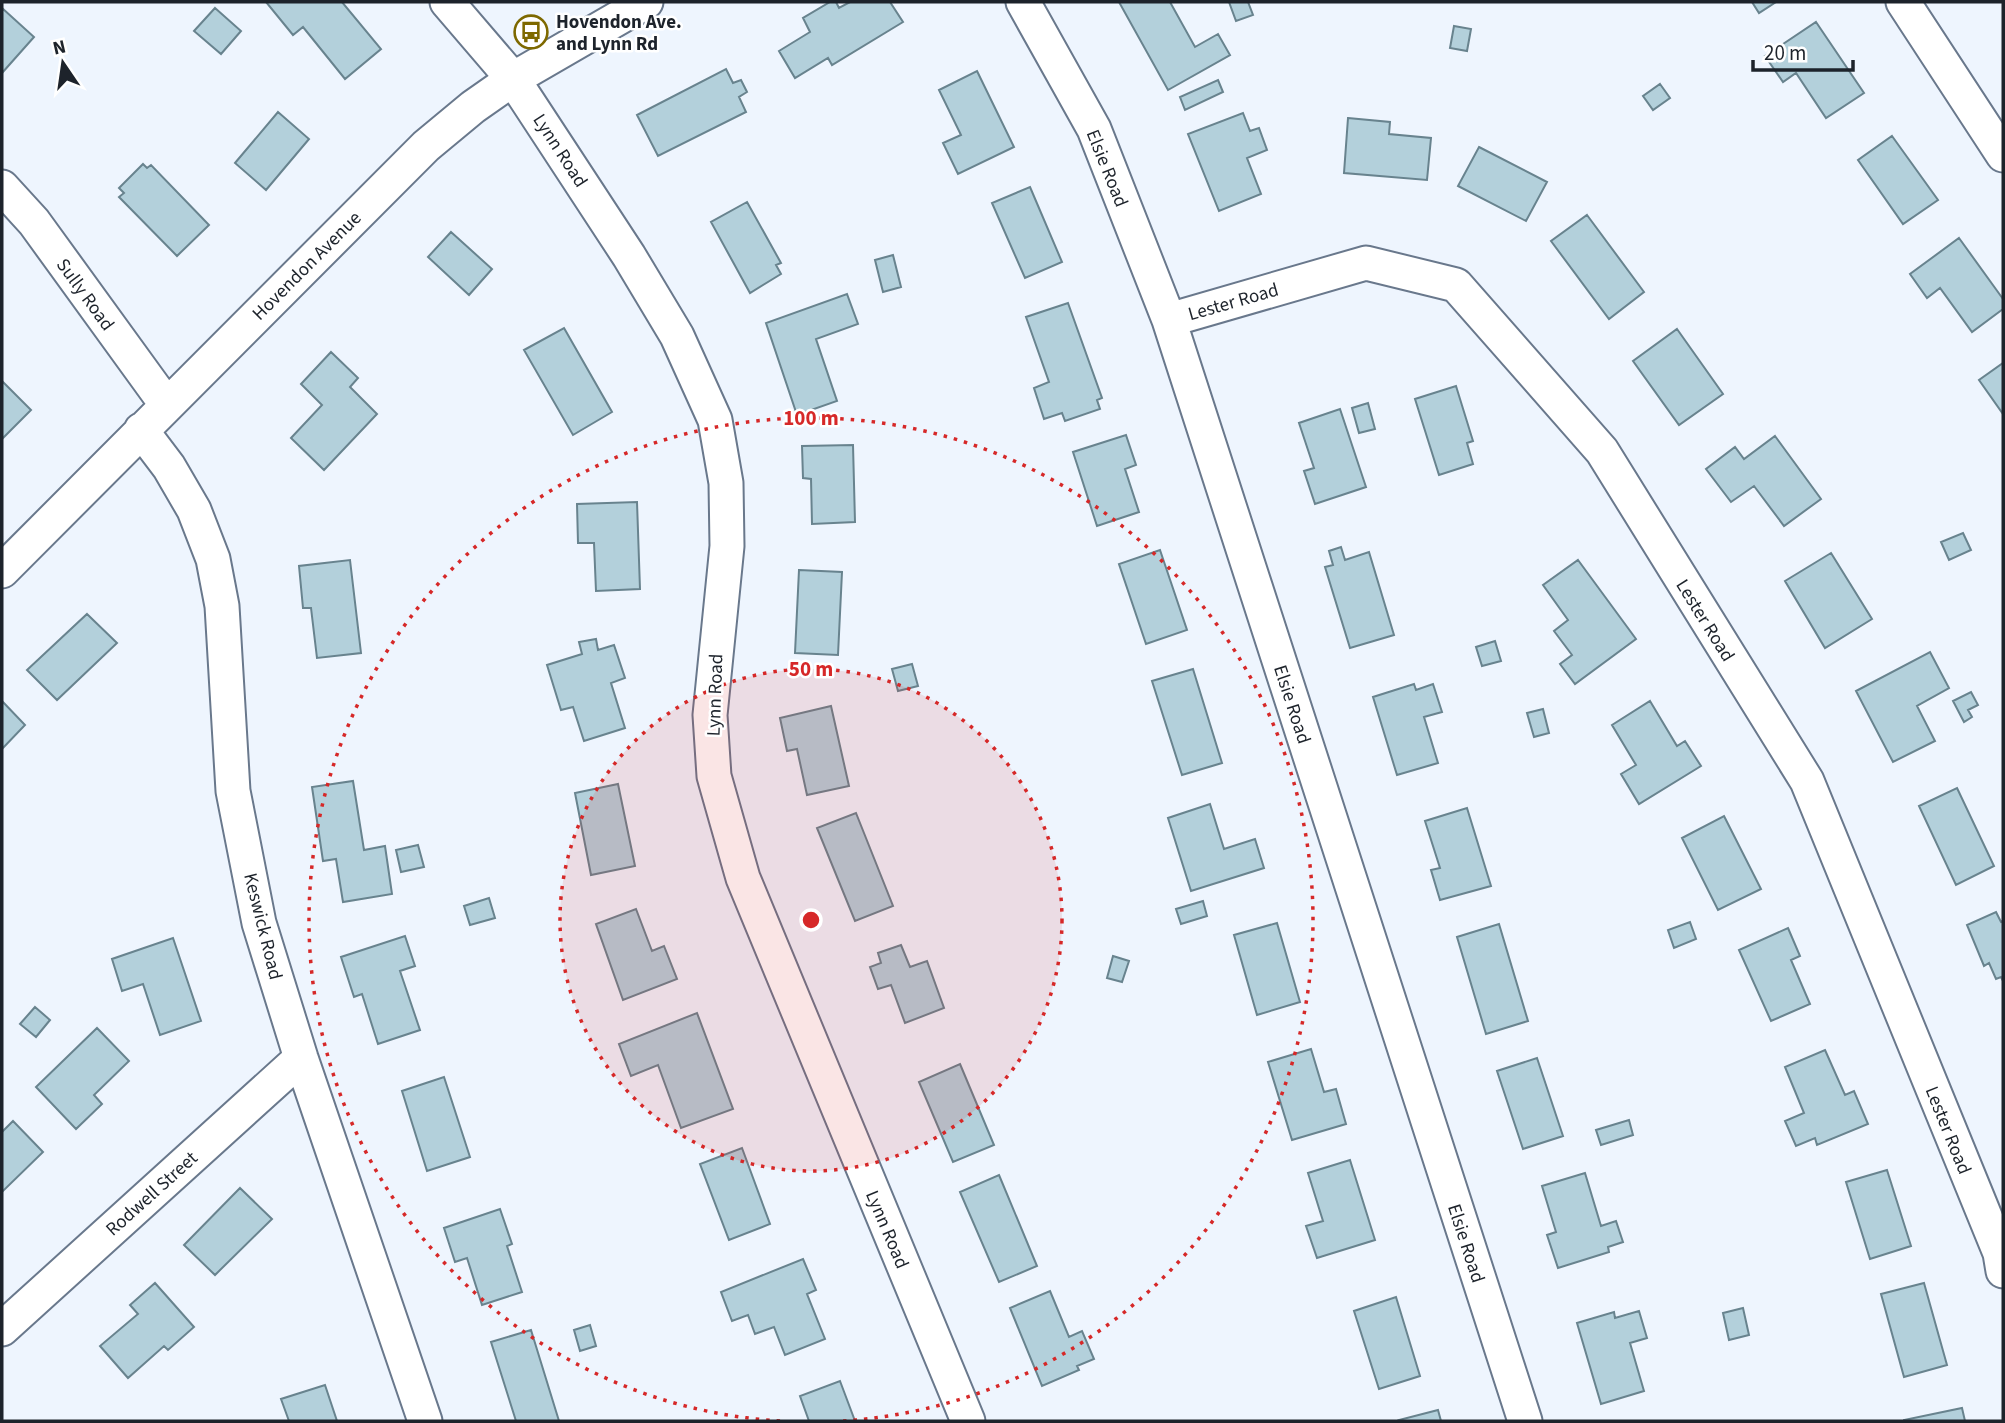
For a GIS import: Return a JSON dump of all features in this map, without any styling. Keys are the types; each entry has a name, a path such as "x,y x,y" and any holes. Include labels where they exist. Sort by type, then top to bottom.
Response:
{"street":[{"name":"Lynn Road","path":"447,2 513,79 615,234 670,325 715,420 726,483 727,545 710,715 714,776 743,877 968,1421"},
{"name":"Hovendon Avenue","path":"2,571 426,146 473,107 513,79 646,2"},
{"name":"Elsie Road","path":"1023,2 1094,129 1169,320 1525,1421"},
{"path":"1903,2 2003,155"},
{"name":"Sully Road","path":"2,187 34,222 166,404"},
{"name":"Lester Road","path":"1169,320 1366,262 1456,285 1502,337 1602,451 1807,781 2000,1253 2003,1270"},
{"name":"Keswick Road","path":"141,430 169,467 194,510 213,559 222,606 233,791 259,923 301,1058 425,1421"},
{"name":"Rodwell Street","path":"2,1329 301,1058"}],"building":[{"path":"266,2 342,2 381,49 345,79 303,27 293,35"},
{"path":"830,2 836,2 839,8 850,2 890,2 903,22 832,65 828,58 795,78 779,51 810,32 803,18"},
{"path":"1119,2 1170,2 1195,47 1218,34 1230,55 1168,90"},
{"path":"1229,2 1248,2 1253,15 1236,21"},
{"path":"1752,2 1776,2 1759,13"},
{"path":"2,8 34,37 2,73"},
{"path":"215,8 241,31 221,54 194,31"},
{"path":"1816,22 1864,93 1826,118 1796,73 1783,82 1765,56"},
{"path":"1454,26 1471,29 1467,51 1450,48"},
{"path":"726,69 733,83 741,80 747,92 739,97 746,112 658,156 637,115"},
{"path":"977,71 1014,147 958,174 943,143 961,135 939,90"},
{"path":"1218,80 1223,92 1185,110 1180,97"},
{"path":"1660,84 1670,98 1653,110 1643,96"},
{"path":"278,112 309,139 266,190 235,163"},
{"path":"1243,113 1250,131 1259,128 1267,150 1247,158 1261,194 1219,211 1188,134"},
{"path":"1348,118 1390,122 1389,134 1431,138 1427,180 1344,173"},
{"path":"1892,136 1938,200 1903,224 1858,160"},
{"path":"1479,147 1547,182 1526,221 1458,186"},
{"path":"143,164 147,168 151,165 209,225 177,256 119,197 124,193 119,188"},
{"path":"1030,187 1062,262 1025,278 992,203"},
{"path":"747,202 781,263 776,265 781,274 750,293 711,222"},
{"path":"1587,215 1644,292 1609,319 1551,241"},
{"path":"451,232 492,269 469,295 428,257"},
{"path":"1959,238 2003,299 2003,309 1972,332 1940,288 1927,298 1910,274"},
{"path":"893,255 901,287 883,292 875,260"},
{"path":"847,294 858,324 816,339 837,401 797,415 766,323"},
{"path":"1068,303 1102,398 1097,400 1100,409 1065,421 1062,413 1044,419 1034,388 1049,382 1026,317"},
{"path":"564,328 612,412 573,435 524,350"},
{"path":"1677,329 1723,394 1679,425 1633,361"},
{"path":"331,352 358,378 350,387 377,414 324,470 291,438 322,405 301,384"},
{"path":"2003,363 2003,414 1979,380"},
{"path":"2,381 31,410 2,439"},
{"path":"1456,386 1473,441 1467,443 1473,464 1439,475 1415,399"},
{"path":"1368,403 1375,429 1359,433 1352,408"},
{"path":"1340,409 1366,487 1315,504 1304,471 1314,468 1299,423"},
{"path":"1126,435 1136,465 1125,469 1139,512 1097,526 1073,452"},
{"path":"1775,436 1821,499 1784,526 1754,486 1731,502 1706,469 1735,447 1744,459"},
{"path":"853,445 855,522 812,524 811,479 803,478 802,446"},
{"path":"637,502 640,589 596,591 594,543 578,543 577,504"},
{"path":"1963,533 1971,550 1949,560 1941,542"},
{"path":"1341,547 1345,560 1369,552 1394,635 1350,648 1325,567 1333,565 1329,551"},
{"path":"1160,550 1187,630 1146,644 1119,564"},
{"path":"1831,553 1872,619 1825,648 1785,581"},
{"path":"350,560 361,653 317,658 311,608 303,608 299,566"},
{"path":"1578,560 1636,639 1575,684 1560,664 1572,655 1554,631 1568,620 1543,585"},
{"path":"799,570 842,572 838,655 795,653"},
{"path":"87,614 117,643 57,700 27,670"},
{"path":"596,639 598,650 614,645 625,678 611,683 625,728 584,741 573,707 561,710 547,665 582,654 579,642"},
{"path":"1495,641 1501,661 1482,666 1476,647"},
{"path":"1930,652 1949,688 1917,706 1935,741 1893,762 1856,691"},
{"path":"912,664 918,686 898,691 892,669"},
{"path":"1193,669 1222,763 1182,775 1152,681"},
{"path":"1414,684 1416,690 1433,684 1442,712 1424,717 1438,763 1397,775 1373,697"},
{"path":"1971,692 1978,705 1968,710 1972,717 1964,722 1953,701"},
{"path":"2,701 25,725 2,749"},
{"path":"1650,701 1677,746 1685,741 1701,766 1639,804 1621,774 1636,765 1612,725"},
{"path":"831,706 849,786 807,795 797,749 787,751 780,718"},
{"path":"1543,709 1549,733 1534,737 1527,713"},
{"path":"353,781 364,850 385,846 392,894 343,902 336,859 323,861 312,787"},
{"path":"618,784 635,866 591,875 575,793"},
{"path":"1957,788 1994,866 1956,885 1919,806"},
{"path":"1210,804 1224,849 1255,839 1264,868 1191,891 1168,818"},
{"path":"1467,808 1491,886 1440,900 1431,870 1440,868 1425,821"},
{"path":"856,813 893,906 855,921 817,828"},
{"path":"1724,816 1761,889 1718,910 1682,838"},
{"path":"418,845 424,867 401,872 396,850"},
{"path":"489,898 495,918 470,925 464,906"},
{"path":"1203,901 1207,916 1181,924 1176,909"},
{"path":"636,909 652,951 664,946 677,979 623,1000 596,924"},
{"path":"1996,912 2001,922 2003,921 2003,981 2001,977 1996,979 1989,963 1984,966 1967,925"},
{"path":"1690,922 1696,939 1674,948 1668,930"},
{"path":"1277,923 1300,1002 1257,1015 1234,935"},
{"path":"1499,924 1528,1021 1486,1034 1457,937"},
{"path":"1788,928 1800,956 1791,960 1810,1004 1771,1021 1739,950"},
{"path":"405,936 415,966 400,971 420,1030 378,1044 362,994 354,997 341,957"},
{"path":"173,938 201,1021 160,1035 143,984 122,991 112,959"},
{"path":"901,945 910,967 927,961 944,1008 905,1023 891,985 878,989 870,967 881,963 878,953"},
{"path":"1113,956 1129,961 1122,982 1107,978"},
{"path":"35,1007 50,1020 36,1037 20,1024"},
{"path":"697,1013 733,1109 681,1128 658,1065 631,1076 619,1044"},
{"path":"97,1028 129,1061 94,1095 102,1104 76,1129 36,1087"},
{"path":"1311,1049 1324,1092 1336,1089 1346,1124 1292,1140 1268,1062"},
{"path":"1825,1050 1845,1095 1854,1091 1868,1124 1817,1145 1815,1138 1796,1146 1785,1121 1804,1113 1785,1067"},
{"path":"1537,1058 1563,1136 1523,1149 1497,1071"},
{"path":"960,1064 994,1145 953,1162 919,1082"},
{"path":"444,1077 470,1157 427,1171 402,1091"},
{"path":"1629,1120 1633,1135 1601,1145 1596,1130"},
{"path":"13,1121 43,1152 2,1192 2,1132"},
{"path":"742,1148 770,1224 729,1240 700,1164"},
{"path":"1350,1160 1375,1240 1317,1258 1306,1226 1323,1221 1308,1173"},
{"path":"1887,1170 1911,1246 1870,1259 1846,1182"},
{"path":"1585,1173 1601,1226 1616,1221 1623,1242 1608,1247 1609,1252 1558,1268 1547,1235 1556,1232 1542,1186"},
{"path":"999,1175 1037,1266 999,1282 960,1192"},
{"path":"240,1188 272,1219 215,1275 184,1245"},
{"path":"500,1209 512,1244 507,1246 522,1292 482,1305 467,1258 455,1262 444,1228"},
{"path":"803,1259 816,1290 807,1294 825,1339 785,1355 774,1327 755,1334 748,1315 732,1321 721,1292"},
{"path":"155,1283 194,1327 168,1350 164,1346 128,1378 100,1346 138,1314 130,1305"},
{"path":"1924,1283 1947,1365 1904,1377 1881,1294"},
{"path":"1050,1291 1069,1337 1082,1331 1094,1359 1077,1366 1079,1370 1042,1386 1010,1308"},
{"path":"1396,1297 1420,1376 1379,1389 1354,1311"},
{"path":"1743,1308 1749,1335 1729,1340 1723,1313"},
{"path":"1639,1311 1647,1338 1630,1343 1644,1391 1601,1404 1577,1323 1614,1312 1615,1318"},
{"path":"590,1325 596,1346 580,1351 574,1330"},
{"path":"531,1330 559,1421 516,1421 491,1342"},
{"path":"840,1381 855,1421 809,1421 800,1396"},
{"path":"325,1385 337,1421 289,1421 281,1399"},
{"path":"1962,1408 1965,1421 1904,1421 1904,1420"},
{"path":"1438,1410 1441,1421 1399,1420"}],"place":[{"name":"Hovendon Ave. and Lynn Rd","path":"531,32"}]}
